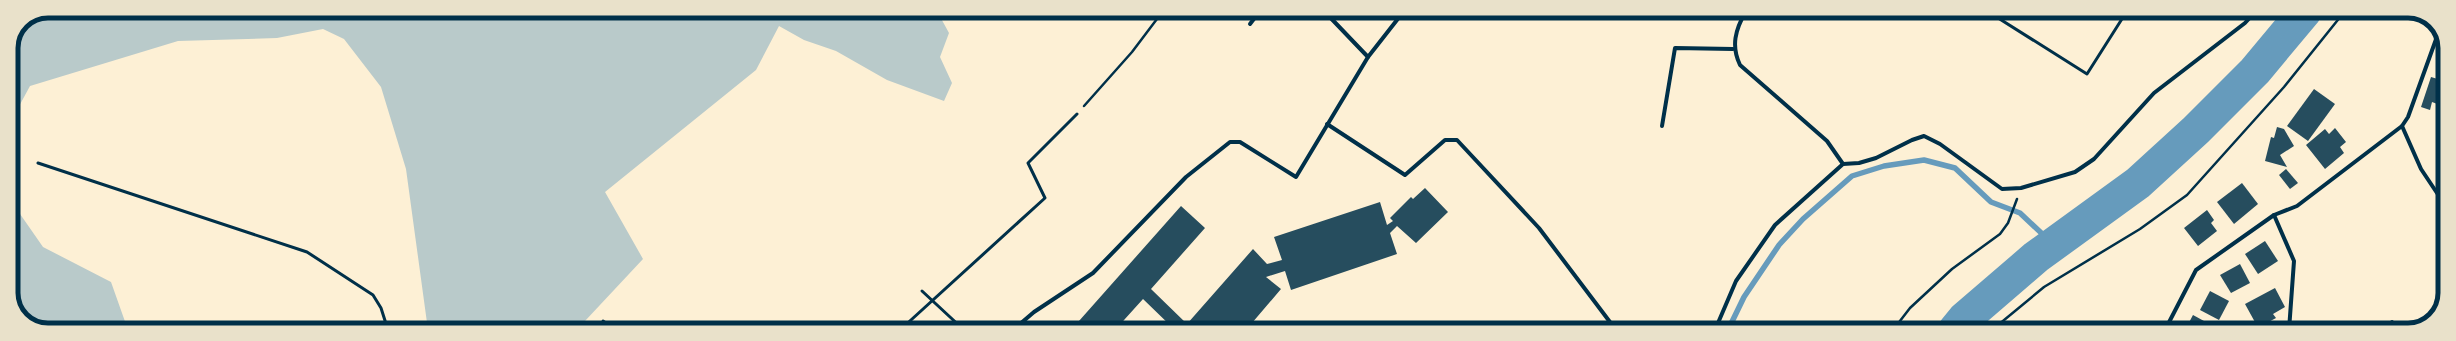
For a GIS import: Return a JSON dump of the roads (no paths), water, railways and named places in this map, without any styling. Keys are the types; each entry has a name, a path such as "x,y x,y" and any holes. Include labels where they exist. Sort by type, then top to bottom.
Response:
{"street":[{"path":"1250,24 1255,18"},
{"path":"1331,18 1368,57"},
{"path":"1021,323 1034,312 1093,273 1186,177 1230,142 1240,142 1296,177 1368,57 1399,18"},
{"path":"1742,18 1733,49 1740,65 1827,141 1843,164"},
{"path":"1718,323 1736,281 1775,225 1843,164 1859,163 1876,158 1912,140 1924,136 1940,144 2002,189 2021,188 2075,172 2094,158 2154,93 2240,27 2249,18"},
{"path":"2169,323 2196,270 2274,215 2297,206 2402,126 2408,118 2436,39"},
{"path":"1662,126 1675,48 1733,49"},
{"path":"1327,124 1405,175 1445,140 1457,140 1539,228 1609,322"},
{"path":"2402,126 2421,169 2438,194"},
{"path":"2274,215 2294,261 2289,323"}],"lane":[{"path":"1998,18 2087,74 2123,18"},
{"path":"908,323 1045,198 1028,163 1077,114"},
{"path":"38,163 307,252 373,296 381,308 386,323"},
{"path":"922,291 956,323"}],"waterway":[{"path":"1961,323 2036,257 2138,183 2196,130 2255,71 2299,18"},
{"path":"1731,323 1744,297 1779,245 1803,219 1852,176 1884,166 1924,160 1955,168 1991,202 2020,213 2053,244"}]}
